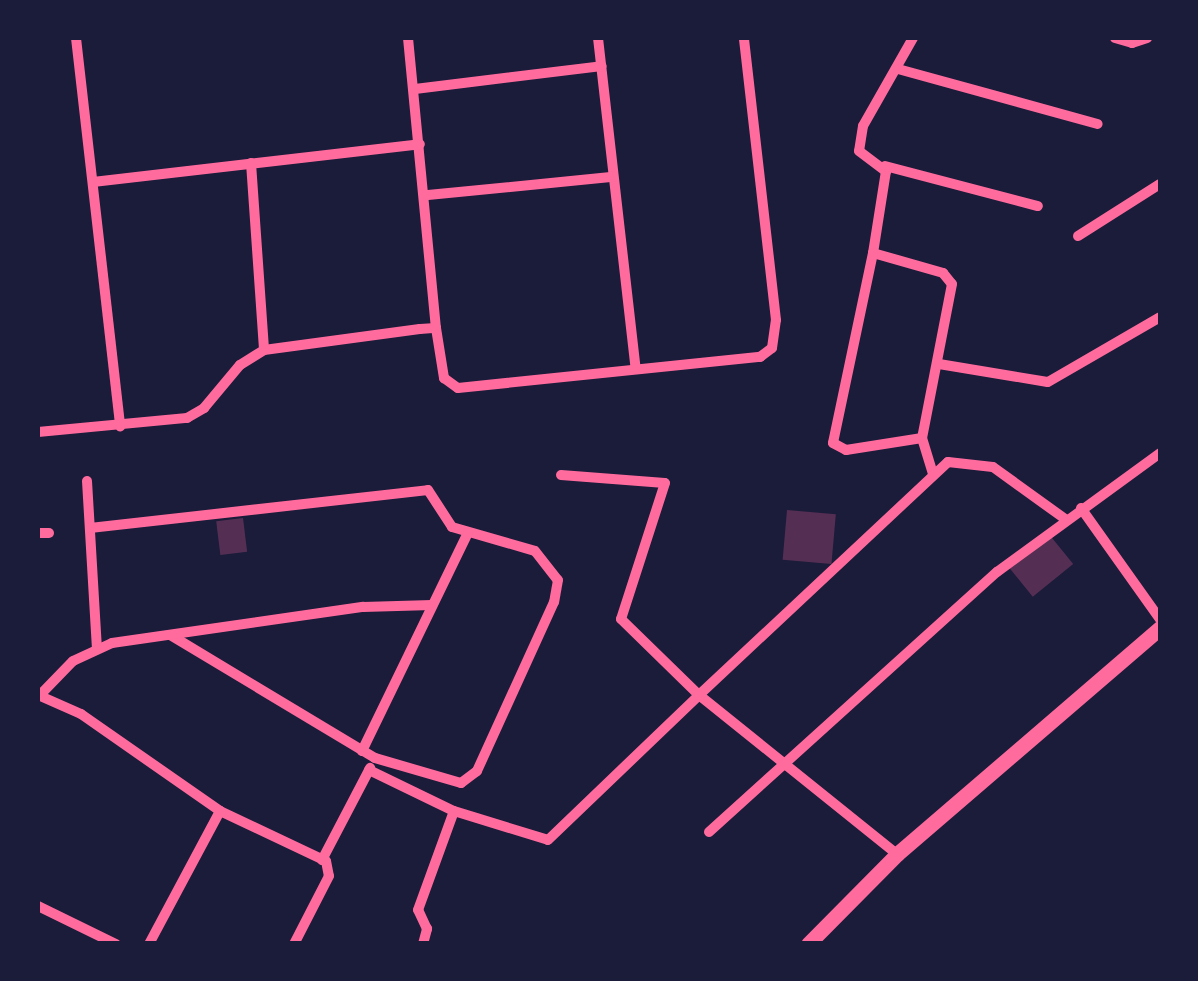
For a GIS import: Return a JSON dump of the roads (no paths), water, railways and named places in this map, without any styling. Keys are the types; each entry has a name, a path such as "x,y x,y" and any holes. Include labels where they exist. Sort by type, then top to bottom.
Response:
{"main road":[{"path":"808,944 897,854 1160,628"}],"street":[{"path":"76,38 120,426"},
{"path":"408,38 428,195 436,328 451,387 760,357 776,337 744,38"},
{"path":"598,38 636,368"},
{"path":"913,38 859,142 866,158 1038,206"},
{"path":"1115,38 1132,43 1146,38"},
{"path":"415,88 602,66"},
{"path":"898,69 1098,124"},
{"path":"93,182 420,144"},
{"path":"251,164 264,350"},
{"path":"885,166 873,253 833,443 846,450 922,438"},
{"path":"428,195 614,178"},
{"path":"1078,236 1160,184"},
{"path":"873,253 948,278 952,294 922,438 933,473"},
{"path":"939,364 1048,382 1160,318"},
{"path":"38,432 120,426 196,413 240,364 264,350 436,328"},
{"path":"710,832 786,768 997,572 1160,453"},
{"path":"370,770 454,811 548,840 933,473 954,461 993,468 1065,519"},
{"path":"561,475 664,483 621,619 699,696 897,854"},
{"path":"87,481 97,648"},
{"path":"90,528 428,490 445,520 468,533 535,551 558,580 554,602 468,780 434,780 375,758 170,634"},
{"path":"1081,508 1160,619"},
{"path":"362,751 468,533"},
{"path":"294,944 329,876 322,860 220,811 81,714 39,695 73,661 97,648 363,607 432,606"},
{"path":"322,860 375,758"},
{"path":"149,944 220,811"},
{"path":"422,944 427,929 418,910 454,811"},
{"path":"38,906 116,944"}]}
